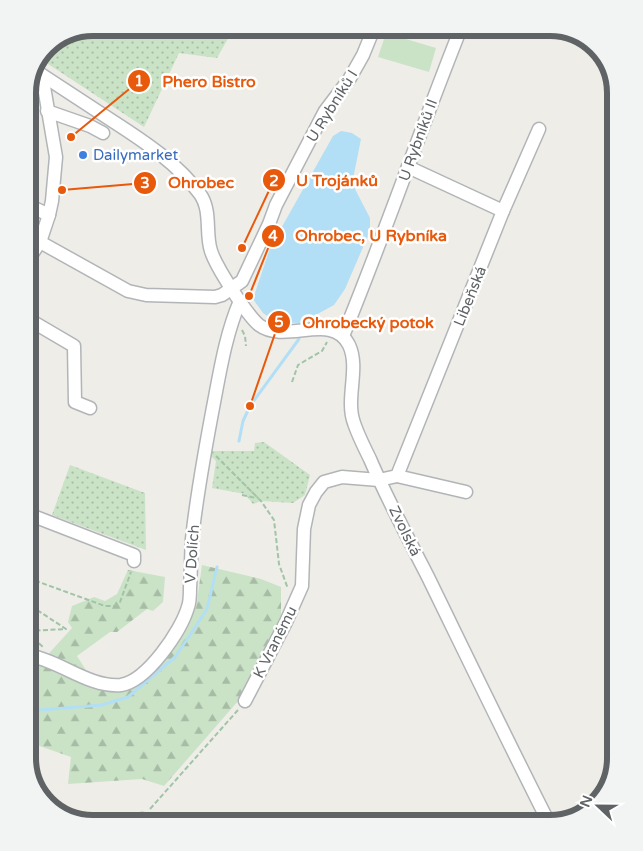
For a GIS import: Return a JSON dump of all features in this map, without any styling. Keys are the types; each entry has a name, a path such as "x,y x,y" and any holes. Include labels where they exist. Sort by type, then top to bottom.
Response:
{"street":[{"name":"U Rybníků I","path":"231,288 242,281 276,205 325,112 350,78 373,36"},
{"name":"U Rybníků II","path":"342,336 367,276 458,36"},
{"path":"40,74 160,154 188,179 202,197 208,220 210,250 231,288 259,324 270,330 285,333 323,328 342,336"},
{"path":"36,248 40,242 52,201 56,157 39,75"},
{"path":"48,111 103,133"},
{"name":"Libeňská","path":"397,476 503,212 539,129"},
{"path":"408,167 503,212"},
{"path":"36,209 49,214"},
{"path":"40,242 128,291 146,295 215,297 222,295 231,288"},
{"name":"V Dolích","path":"36,657 55,663 98,683 109,685 131,682 161,654 181,624 189,606 192,540 205,446 221,367 233,318 240,301"},
{"path":"36,324 74,346 75,402 90,408"},
{"name":"Zvolská","path":"342,336 349,345 353,357 353,420 380,480 545,815"},
{"path":"380,480 397,476 466,492"},
{"name":"K Vranému","path":"245,701 286,622 302,586 304,529 309,505 316,492 324,482 342,477 380,480"},
{"path":"36,517 134,555 134,560"}],"path":[{"path":"292,382 298,364 322,351 326,345 329,330"},
{"path":"205,446 237,476 267,509 274,520 279,564 288,590"},
{"path":"242,495 256,498"},
{"path":"36,581 104,606 114,606 120,602 134,560"},
{"path":"36,609 66,629 36,631"},
{"path":"146,815 245,701"}],"green space":[{"path":"229,36 217,58 179,53 144,127 46,62 62,46 82,37"},
{"path":"385,36 396,36 436,48 429,72 378,57"},
{"path":"264,442 310,475 305,495 293,503 261,501 253,504 245,494 212,488 216,461 211,456 211,451 254,451 255,443"},
{"path":"70,465 145,493 146,550 52,515"},
{"path":"202,565 261,579 281,587 281,620 239,700 164,786 142,779 68,784 71,757 36,745 36,661 42,661 72,628 68,622 72,606 94,597 105,601 117,594 128,570 165,577 163,602 153,611 147,609 117,632 110,632 77,656 89,675 122,680 138,672 176,626 196,608"}],"water":[{"path":"341,131 352,133 361,139 353,179 355,189 370,218 370,231 345,289 334,305 301,323 276,322 263,313 253,299 270,248 333,136"}],"waterway":[{"path":"239,441 243,421 250,406 299,339"},
{"path":"36,710 102,705 128,697 175,657 207,609 217,567"}],"place":[{"name":"Phero Bistro","path":"71,137"},
{"name":"Dailymarket","path":"83,155"},
{"name":"Ohrobec","path":"62,190"},
{"name":"U Trojánků","path":"242,248"},
{"name":"Ohrobec, U Rybníka","path":"249,296"},
{"name":"Ohrobecký potok","path":"250,406"}]}
